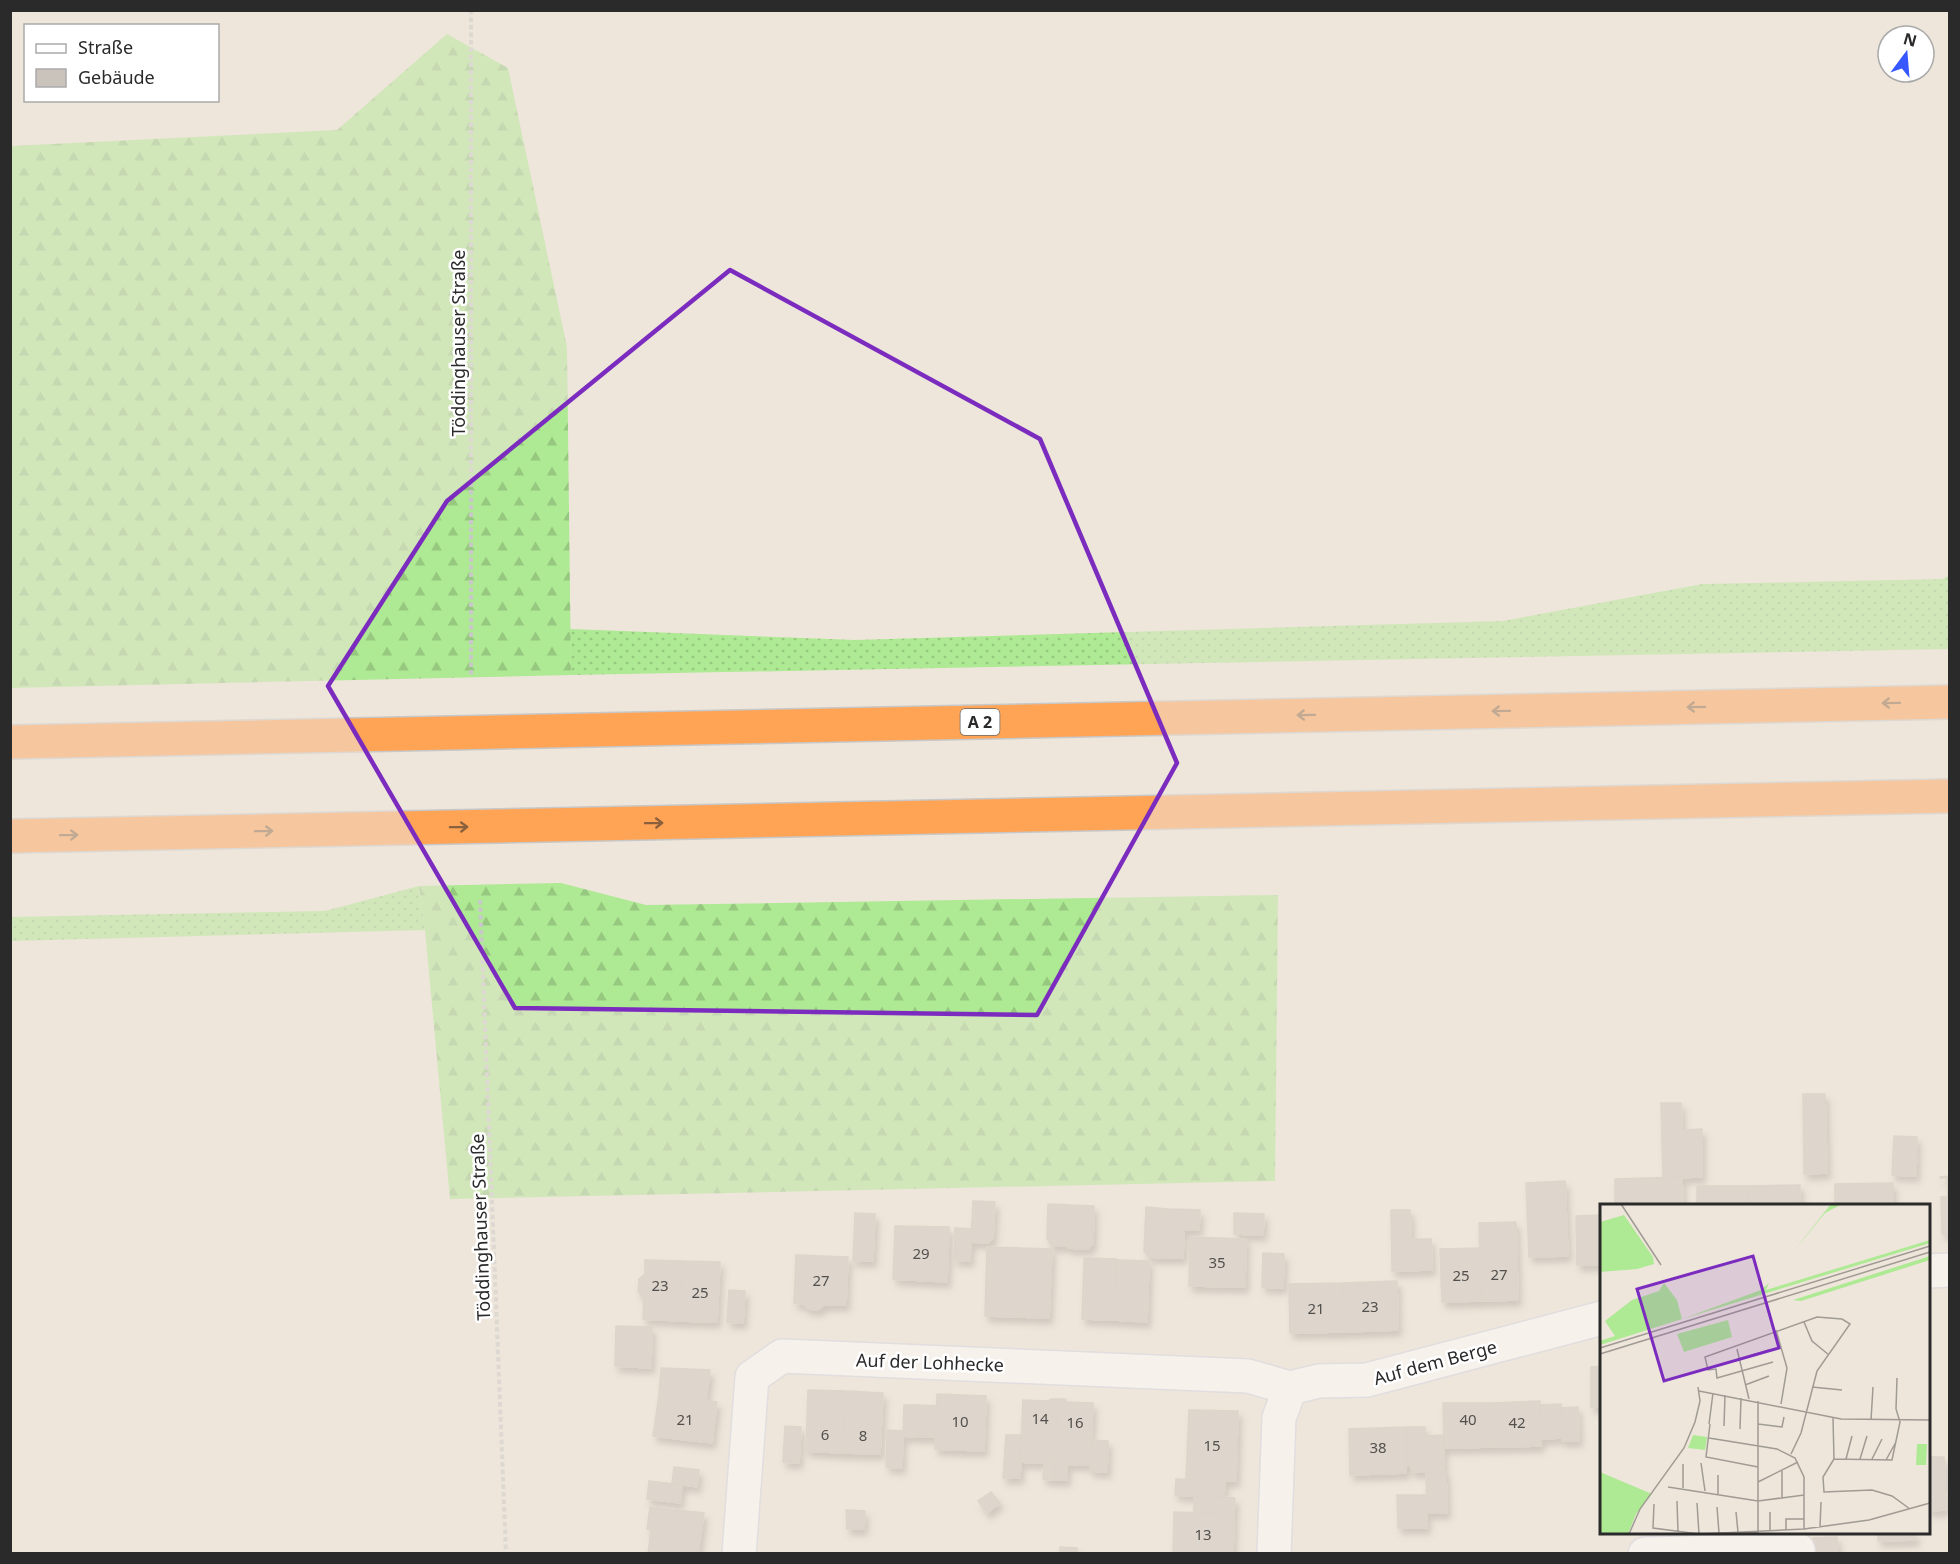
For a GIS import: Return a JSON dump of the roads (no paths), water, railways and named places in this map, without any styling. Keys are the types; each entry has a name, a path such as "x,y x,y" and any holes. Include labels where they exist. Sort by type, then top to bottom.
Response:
{"highway":[{"name":"A 2","path":"10,742 1950,702"},
{"path":"10,836 1950,796"}],"street":[{"path":"1930,1271 1950,1270"},
{"name":"Auf dem Berge","path":"1290,1388 1319,1381 1367,1380 1600,1319"},
{"name":"Auf der Lohhecke","path":"739,1554 752,1377 782,1356 1248,1376 1290,1388"},
{"path":"1274,1554 1279,1418 1290,1388"},
{"path":"1645,1554 1798,1550"}]}
